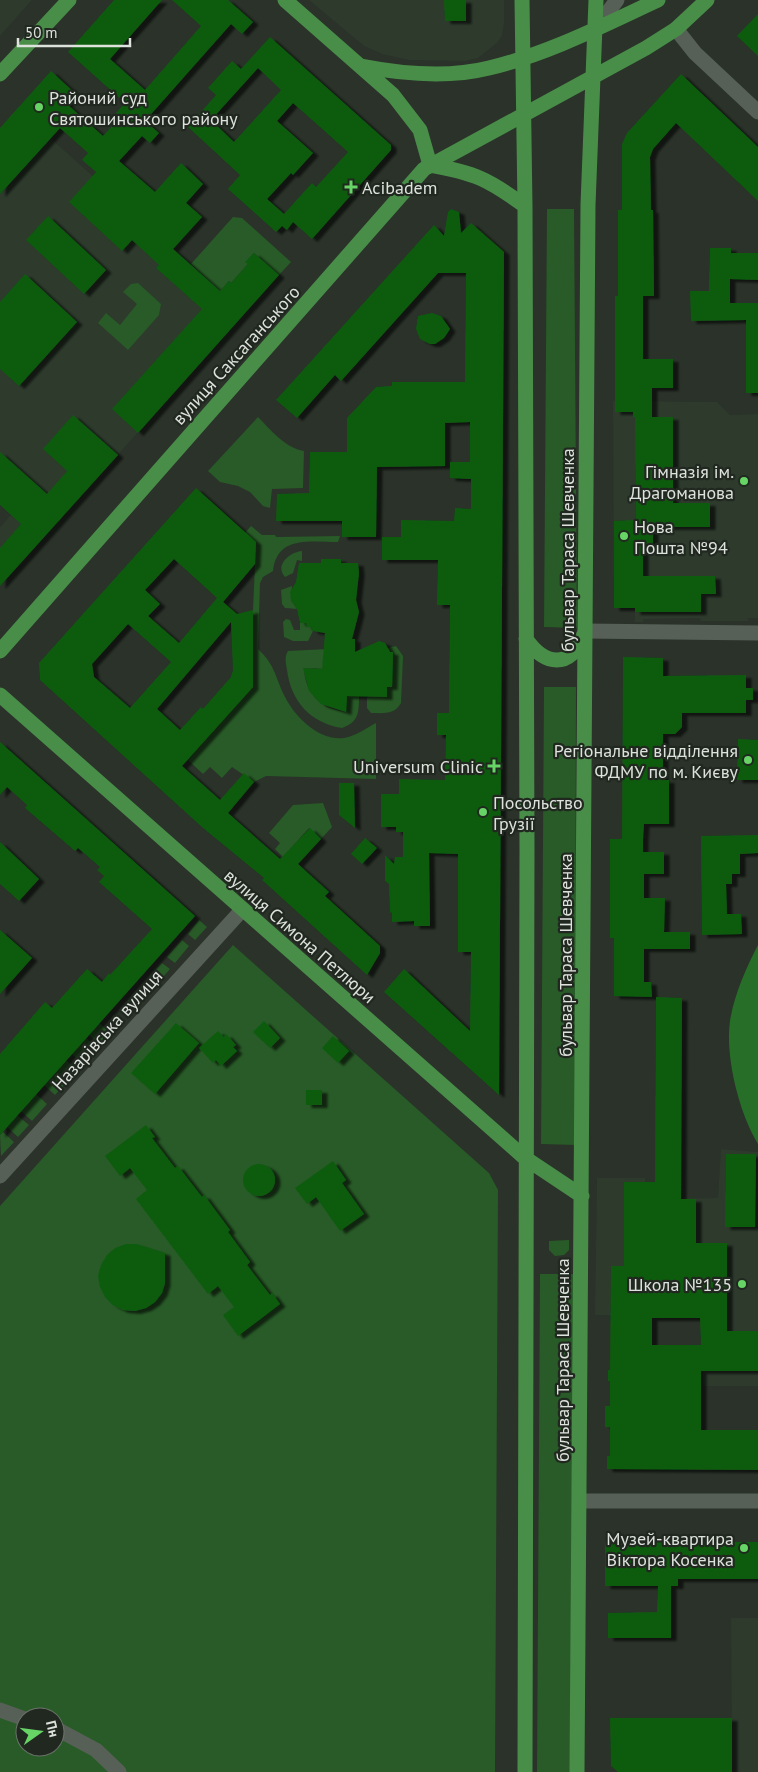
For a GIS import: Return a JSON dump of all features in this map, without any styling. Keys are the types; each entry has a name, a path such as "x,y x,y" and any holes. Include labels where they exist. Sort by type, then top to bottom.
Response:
{"main road":[{"path":"0,74 69,0"},
{"path":"285,0 393,95 415,120 426,142 430,165 462,170 484,178 525,206"},
{"name":"бульвар Тараса Шевченка","path":"522,0 525,206 526,639 525,1772"},
{"name":"бульвар Тараса Шевченка","path":"577,1772 588,205 596,0"},
{"path":"361,66 406,72 446,73 488,69 522,60 658,0"},
{"name":"вулиця Саксаганського","path":"0,651 424,169 523,113 593,78 676,29 707,0"},
{"path":"526,639 537,654 546,658 560,660 575,652 585,631"},
{"name":"вулиця Симона Петлюри","path":"0,695 525,1158 582,1196"}],"street":[{"path":"596,28 618,0"},
{"path":"676,29 695,53 758,112"},
{"path":"585,631 758,633"},
{"name":"Назарівська вулиця","path":"0,1176 242,910"},
{"path":"580,1501 758,1502"},
{"path":"0,1710 15,1715"},
{"path":"65,1733 96,1750 120,1772"}],"shaded area":[{"path":"0,0 32,0 0,36"},
{"path":"309,0 504,0 504,24 502,36 497,43 478,58 465,61 409,60 382,54 364,46"},
{"path":"17,108 245,313 17,567 0,552 0,527 24,500 0,478 0,128"},
{"path":"613,401 717,402 730,415 758,414 758,618 748,618 748,621 701,621 700,618 643,619 643,622 635,622 635,608 614,608"},
{"path":"721,1149 758,1152 758,1386 703,1386 701,1318 595,1315 597,1178 645,1178 646,1199 718,1198"},
{"path":"731,1618 758,1618 758,1772 732,1772"}],"green space":[{"path":"547,209 574,209 577,628 544,627"},
{"path":"233,217 242,218 291,262 279,275 254,253 246,262 248,264 231,283 229,281 220,291 191,264"},
{"path":"138,283 161,304 159,315 128,350 98,323 106,313 120,325 137,304 123,292 131,284"},
{"path":"258,417 273,433 285,442 304,451 303,488 272,489 270,508 263,506 250,492 238,486 220,482 208,471"},
{"path":"251,526 262,535 275,535 276,537 340,536 338,542 296,543 281,551 276,559 273,571 263,577 260,583 258,649 271,666 288,703 301,719 316,731 325,736 344,738 357,734 376,723 376,779 266,776 254,782 232,767 222,778 210,767 203,774 188,760 253,687 253,610 256,542 245,533"},
{"path":"302,551 302,561 297,560 293,573 285,577 281,568 282,564 288,557"},
{"path":"292,586 291,600 297,609 285,608 282,604 281,590"},
{"path":"286,619 290,620 294,630 300,630 300,623 306,623 307,627 311,627 313,631 308,641 293,641 284,637 283,622"},
{"path":"396,646 403,656 401,703 392,711 371,713 367,708 367,697 387,697 388,648"},
{"path":"327,649 327,669 304,668 305,677 311,693 329,708 346,712 347,695 359,696 357,716 352,723 342,728 321,721 304,709 293,692 289,681 286,663 288,651"},
{"path":"544,687 576,687 575,1145 541,1144"},
{"path":"323,803 332,827 321,839 309,828 283,857 275,849 280,843 269,833 293,805"},
{"path":"199,920 207,927 195,940 188,934"},
{"path":"182,940 189,946 175,963 167,957"},
{"path":"233,945 489,1173 498,1190 495,1772 0,1772 0,1206"},
{"path":"758,945 758,1144 739,1101 732,1068 729,1035 730,1021 737,992"},
{"path":"162,963 170,969 155,986 147,979"},
{"path":"142,986 149,992 134,1009 127,1002"},
{"path":"99,1023 112,1034 101,1046 89,1035"},
{"path":"86,1038 98,1048 83,1065 72,1054"},
{"path":"66,1060 77,1070 55,1095 44,1085"},
{"path":"36,1094 47,1104 32,1121 21,1111"},
{"path":"17,1115 29,1125 18,1137 7,1127"},
{"path":"3,1132 14,1142 1,1156 0,1135"},
{"path":"569,1240 569,1250 564,1255 555,1256 549,1250 549,1241"},
{"path":"540,1274 574,1274 570,1772 537,1772"}],"building":[{"path":"114,0 162,0 110,59 145,90 201,26 172,0 228,0 253,22 242,34 231,24 145,121 159,133 150,143 142,136 119,161 155,192 181,163 203,184 186,203 202,217 173,249 220,291 229,281 231,283 248,264 245,262 254,253 279,275 138,433 112,409 202,309 156,268 159,265 132,240 122,251 69,202 96,172 82,160 88,153 60,128 0,194 0,128 51,71 76,94 67,104 103,136 120,117 116,113 125,103 68,52"},
{"path":"444,0 466,0 466,21 445,21"},
{"path":"758,14 758,56 737,36"},
{"path":"270,37 391,145 391,150 312,239 293,222 287,230 282,226 276,232 228,189 240,175 188,127 216,95 208,88 232,61 241,69","holes":["258,68 281,90 234,142 211,120","293,103 348,152 316,187 312,183 284,214 267,199 313,153 277,121"]},
{"path":"681,74 758,147 758,201 676,123 653,149 650,157 654,296 643,296 643,359 673,359 673,388 652,388 652,417 673,417 673,503 710,503 710,527 653,527 653,544 643,544 643,576 715,576 716,594 701,594 701,612 635,612 635,608 614,608 614,521 636,520 635,417 633,417 633,412 615,412 615,296 618,296 618,210 622,210 622,144 627,133"},
{"path":"451,209 459,212 461,233 471,223 504,252 499,1095 384,992 404,969 470,1031 471,952 458,952 458,854 429,853 430,926 414,926 414,921 392,922 389,884 385,881 385,855 394,864 395,857 403,857 403,832 396,832 396,827 381,827 381,794 399,794 399,779 445,780 446,735 437,735 437,713 449,713 450,605 437,605 438,560 382,560 382,537 401,537 401,520 454,521 455,508 471,509 471,479 450,478 450,462 470,462 470,422 445,423 445,466 377,467 376,537 342,537 342,521 276,521 277,494 309,493 310,452 347,452 347,418 376,387 392,386 392,382 465,382 466,273 438,273 341,381 335,375 297,418 276,400 434,225 444,236 448,212"},
{"path":"48,216 106,270 84,294 26,240"},
{"path":"710,248 731,248 731,253 758,253 758,280 730,279 730,303 758,303 758,393 746,393 746,320 691,321 690,291 709,291"},
{"path":"25,274 77,322 19,386 0,369 0,302"},
{"path":"432,313 441,316 450,329 444,338 435,344 430,344 420,339 416,329 418,316"},
{"path":"73,415 118,455 0,586 0,548 21,524 0,505 0,452 47,494 67,471 43,449"},
{"path":"196,488 256,542 255,564 223,602 237,614 253,610 253,687 182,766 220,800 244,773 254,782 228,813 280,859 310,828 321,839 298,864 329,892 325,896 380,946 380,953 367,975 262,880 264,878 203,828 40,680 39,663","holes":["174,559 217,598 179,643 148,616 160,604 145,590","231,622 233,670 231,677 203,709 201,707 180,730 157,709","128,624 171,662 130,708 94,677 92,664"]},
{"path":"321,559 341,559 341,563 358,563 359,573 356,600 359,612 352,639 355,639 355,652 379,641 385,643 390,652 393,652 392,687 387,687 387,697 347,696 346,712 321,704 309,691 303,668 322,669 325,633 313,631 311,627 307,627 306,623 300,623 297,609 291,600 290,592 296,582 299,563 321,563"},
{"path":"623,657 663,658 663,676 746,675 746,688 753,688 753,700 746,700 746,713 682,713 682,727 675,734 663,734 663,780 669,780 669,824 644,824 643,852 664,852 664,874 644,874 644,898 665,898 664,932 690,932 690,949 644,949 644,982 651,982 652,997 614,996 614,938 610,938 610,839 622,839"},
{"name":"Регіональне відділення ФДМУ по м. Києву","path":"738,739 758,740 758,780 737,780"},
{"path":"0,742 195,916 0,1135 0,1054 45,1002 52,1008 87,969 102,982 152,929 99,882 104,876 97,870 100,867 78,848 75,851 25,808 27,805 7,787 0,795"},
{"path":"339,783 354,783 355,828 339,815"},
{"path":"758,835 758,853 740,854 740,874 732,874 732,884 726,884 727,914 741,914 742,934 702,935 701,836"},
{"path":"365,838 377,848 362,864 351,854"},
{"path":"0,842 39,879 19,901 0,884"},
{"path":"0,930 32,958 0,994"},
{"path":"656,997 682,998 681,1199 696,1199 696,1243 727,1243 727,1331 758,1331 758,1371 701,1371 701,1430 758,1430 758,1470 607,1469 607,1456 610,1456 610,1427 605,1427 605,1406 610,1406 608,1370 610,1370 611,1266 624,1266 624,1182 655,1182","holes":["652,1318 700,1318 701,1345 652,1345"]},
{"path":"264,1021 280,1038 270,1048 253,1032"},
{"path":"176,1023 199,1043 155,1094 131,1073"},
{"path":"218,1031 224,1037 226,1034 236,1045 233,1047 237,1051 221,1066 216,1060 213,1063 199,1048"},
{"path":"333,1036 349,1051 338,1063 322,1048"},
{"path":"306,1090 322,1090 322,1105 306,1105"},
{"path":"146,1125 155,1137 152,1138 175,1168 178,1166 202,1197 204,1195 230,1230 228,1232 250,1262 247,1265 270,1295 272,1293 280,1304 238,1336 223,1315 234,1307 218,1286 208,1294 136,1199 147,1190 130,1168 120,1176 105,1156"},
{"path":"726,1154 756,1154 755,1227 725,1227"},
{"path":"333,1161 346,1180 342,1183 364,1214 340,1231 316,1197 307,1204 295,1188"},
{"path":"259,1164 265,1165 270,1169 274,1174 274,1186 270,1191 265,1195 259,1196 253,1195 248,1191 244,1186 243,1180 244,1174 248,1169 253,1165"},
{"path":"126,1244 137,1244 165,1253 165,1283 162,1293 155,1302 146,1308 135,1311 123,1310 113,1305 105,1297 100,1287 98,1276 101,1265 107,1255 115,1248"},
{"path":"605,1542 758,1542 758,1579 678,1579 678,1586 671,1586 671,1638 608,1638 608,1613 657,1612 658,1586 605,1586"},
{"path":"610,1718 732,1718 732,1772 618,1772 611,1766"}],"place":[{"name":"Районий суд Святошинського району","path":"39,107"},
{"name":"Acibadem","path":"351,187"},
{"name":"Гімназія ім. Драгоманова","path":"744,481"},
{"name":"Нова Пошта №94","path":"624,536"},
{"name":"Регіональне відділення ФДМУ по м. Києву","path":"748,760"},
{"name":"Universum Clinic","path":"494,766"},
{"name":"Посольство Грузії","path":"483,812"},
{"name":"Школа №135","path":"742,1284"},
{"name":"Музей-квартира Віктора Косенка","path":"744,1548"}]}
